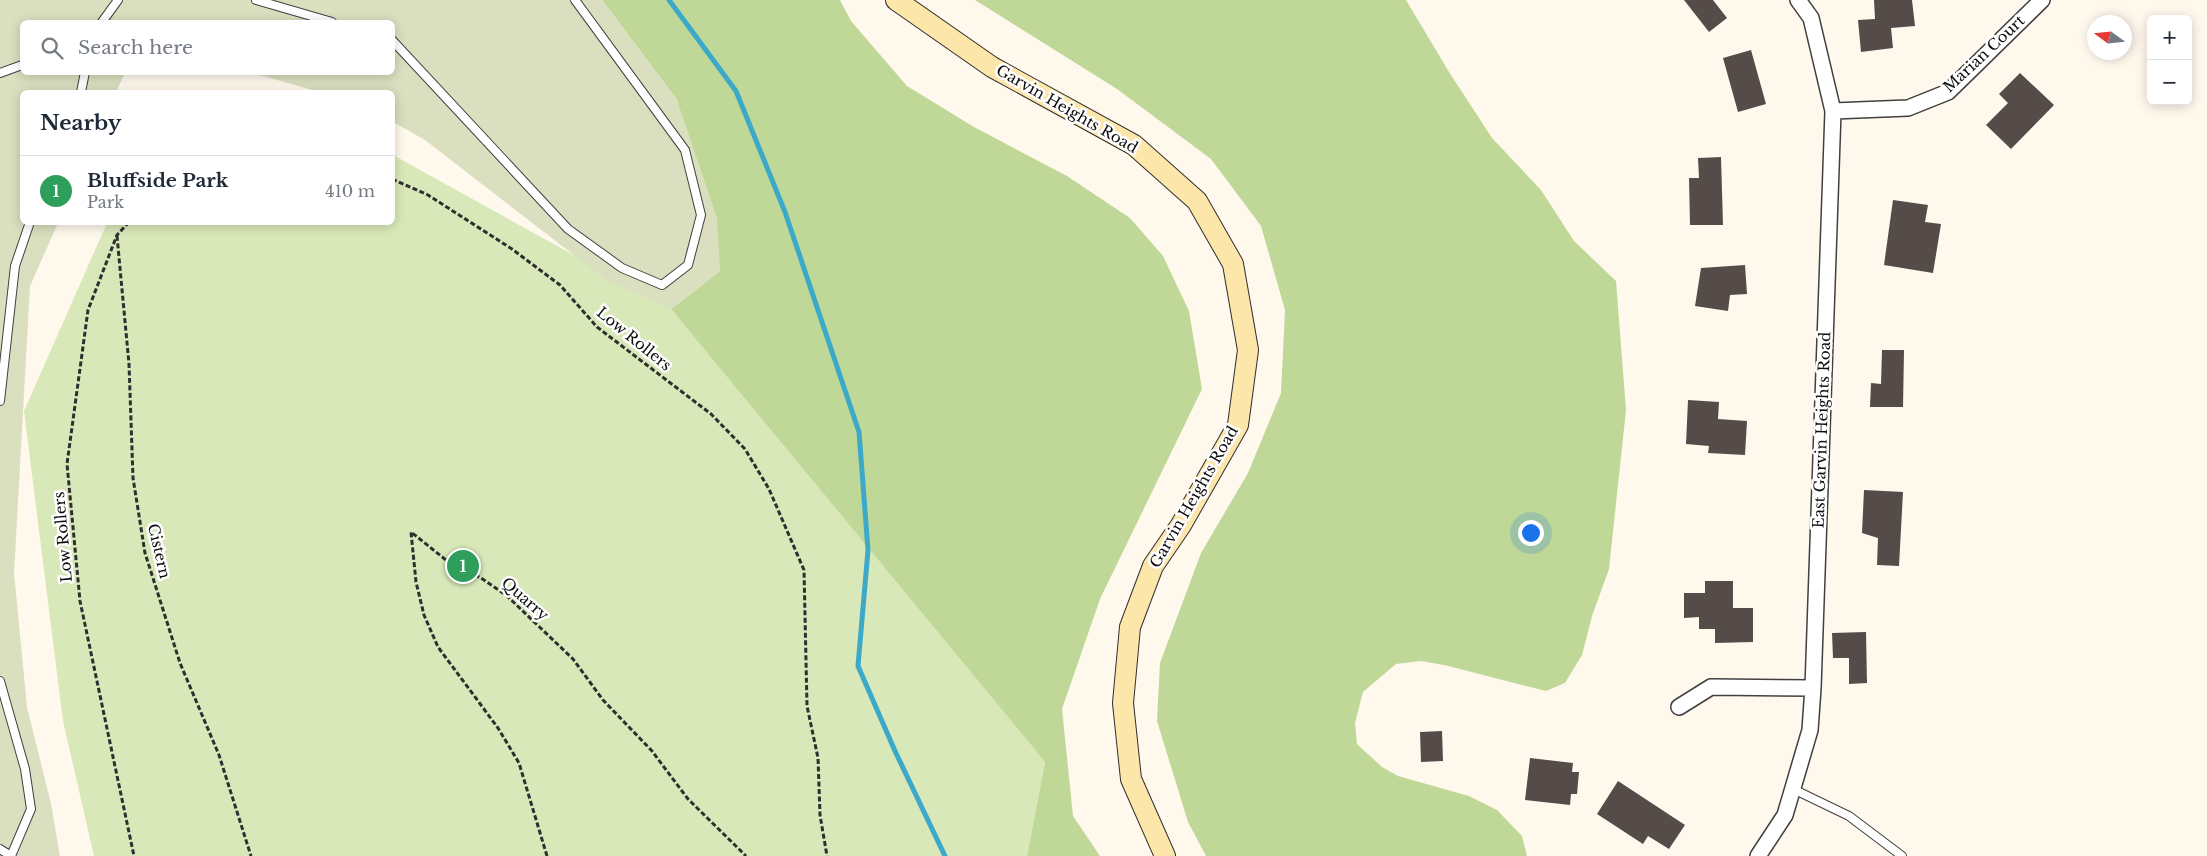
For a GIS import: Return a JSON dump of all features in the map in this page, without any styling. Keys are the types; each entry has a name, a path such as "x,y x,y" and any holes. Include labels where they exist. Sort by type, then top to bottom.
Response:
{"main road":[{"name":"Garvin Heights Road","path":"896,0 992,66 1134,145 1197,201 1233,264 1248,350 1238,425 1181,525 1153,566 1130,627 1122,703 1131,779 1165,856"}],"street":[{"name":"East Garvin Heights Road","path":"1758,856 1785,815 1810,730 1813,688 1833,111 1811,18 1798,0"},
{"name":"Marian Court","path":"1833,111 1908,108 1948,92 2042,0"},
{"path":"1679,707 1711,687 1813,688"}],"lane":[{"path":"103,20 118,0"},
{"path":"256,0 325,20"},
{"path":"395,43 568,229 622,268 662,285 688,265 702,214 686,150 575,0"},
{"path":"0,73 20,66"},
{"path":"81,90 84,75"},
{"path":"0,401 15,266 29,225"},
{"path":"0,682 25,769 31,809 11,856 0,849"},
{"path":"1792,789 1849,816 1902,856"}],"path":[{"name":"Low Rollers","path":"395,180 428,195 512,249 560,285 597,327 711,414 745,449 769,489 804,570 807,706 818,758 820,815 827,856"},
{"name":"Low Rollers","path":"126,225 117,235 88,310 67,464 80,601 134,856"},
{"name":"Cistern","path":"117,235 129,364 133,478 145,553 180,663 219,755 251,856"},
{"name":"Quarry","path":"547,856 519,763 498,728 438,647 424,615 416,582 411,532 446,560 482,578 506,595 573,659 603,700 652,751 688,799 746,856"}],"green space":[{"path":"0,0 602,0 677,100 717,218 720,271 671,309 606,280 425,140 395,123 395,90 313,90 259,75 395,75 395,20 20,20 20,75 124,75 117,90 20,90 20,225 57,225 30,286 14,573 27,707 51,804 60,856 0,856"},
{"path":"602,0 840,0 851,21 907,86 974,127 1067,176 1130,218 1163,256 1189,311 1202,389 1100,599 1062,709 1073,816 1100,856 1027,856 1045,762 671,309 720,271 677,100"},
{"path":"975,0 1406,0 1449,72 1492,138 1541,190 1574,241 1616,281 1626,410 1609,569 1592,616 1582,655 1565,683 1546,691 1444,665 1421,661 1396,664 1363,692 1355,723 1357,744 1382,767 1398,776 1469,796 1497,810 1522,836 1527,856 1206,856 1188,822 1157,721 1160,663 1201,553 1248,473 1281,393 1285,310 1261,226 1211,159 1117,89"},
{"path":"395,156 671,309 1045,762 1027,856 94,856 63,721 24,411 106,225 395,225"}],"building":[{"path":"1684,0 1713,0 1727,18 1709,32"},
{"path":"1874,0 1912,0 1915,26 1891,28 1893,48 1861,52 1858,20 1875,19"},
{"path":"1751,50 1766,104 1738,112 1723,58"},
{"path":"2020,73 2054,105 2011,149 1986,125 2008,103 1999,94"},
{"path":"1721,157 1723,225 1690,225 1689,178 1699,178 1698,158"},
{"path":"1893,200 1928,205 1925,222 1941,224 1933,273 1884,265"},
{"path":"1745,265 1747,294 1730,295 1728,311 1695,306 1701,268"},
{"path":"1882,350 1904,350 1903,407 1870,407 1871,383 1881,384"},
{"path":"1688,400 1719,402 1718,419 1747,421 1745,455 1708,453 1709,446 1686,444"},
{"path":"1864,490 1903,492 1899,566 1877,565 1878,538 1862,533"},
{"path":"1705,581 1733,581 1733,608 1753,608 1753,642 1715,643 1715,629 1699,629 1699,617 1684,618 1684,593 1705,593"},
{"path":"1866,632 1867,683 1849,684 1849,658 1833,658 1832,633"},
{"path":"1442,731 1443,761 1421,762 1420,732"},
{"path":"1530,758 1573,763 1572,772 1579,772 1577,794 1571,794 1570,805 1525,800"},
{"path":"1618,781 1685,825 1669,849 1648,836 1643,844 1597,814"}],"waterway":[{"path":"669,0 736,91 785,212 859,432 868,550 858,666 895,751 945,856"}],"place":[{"name":"Bluffside Park","path":"463,566"}]}
